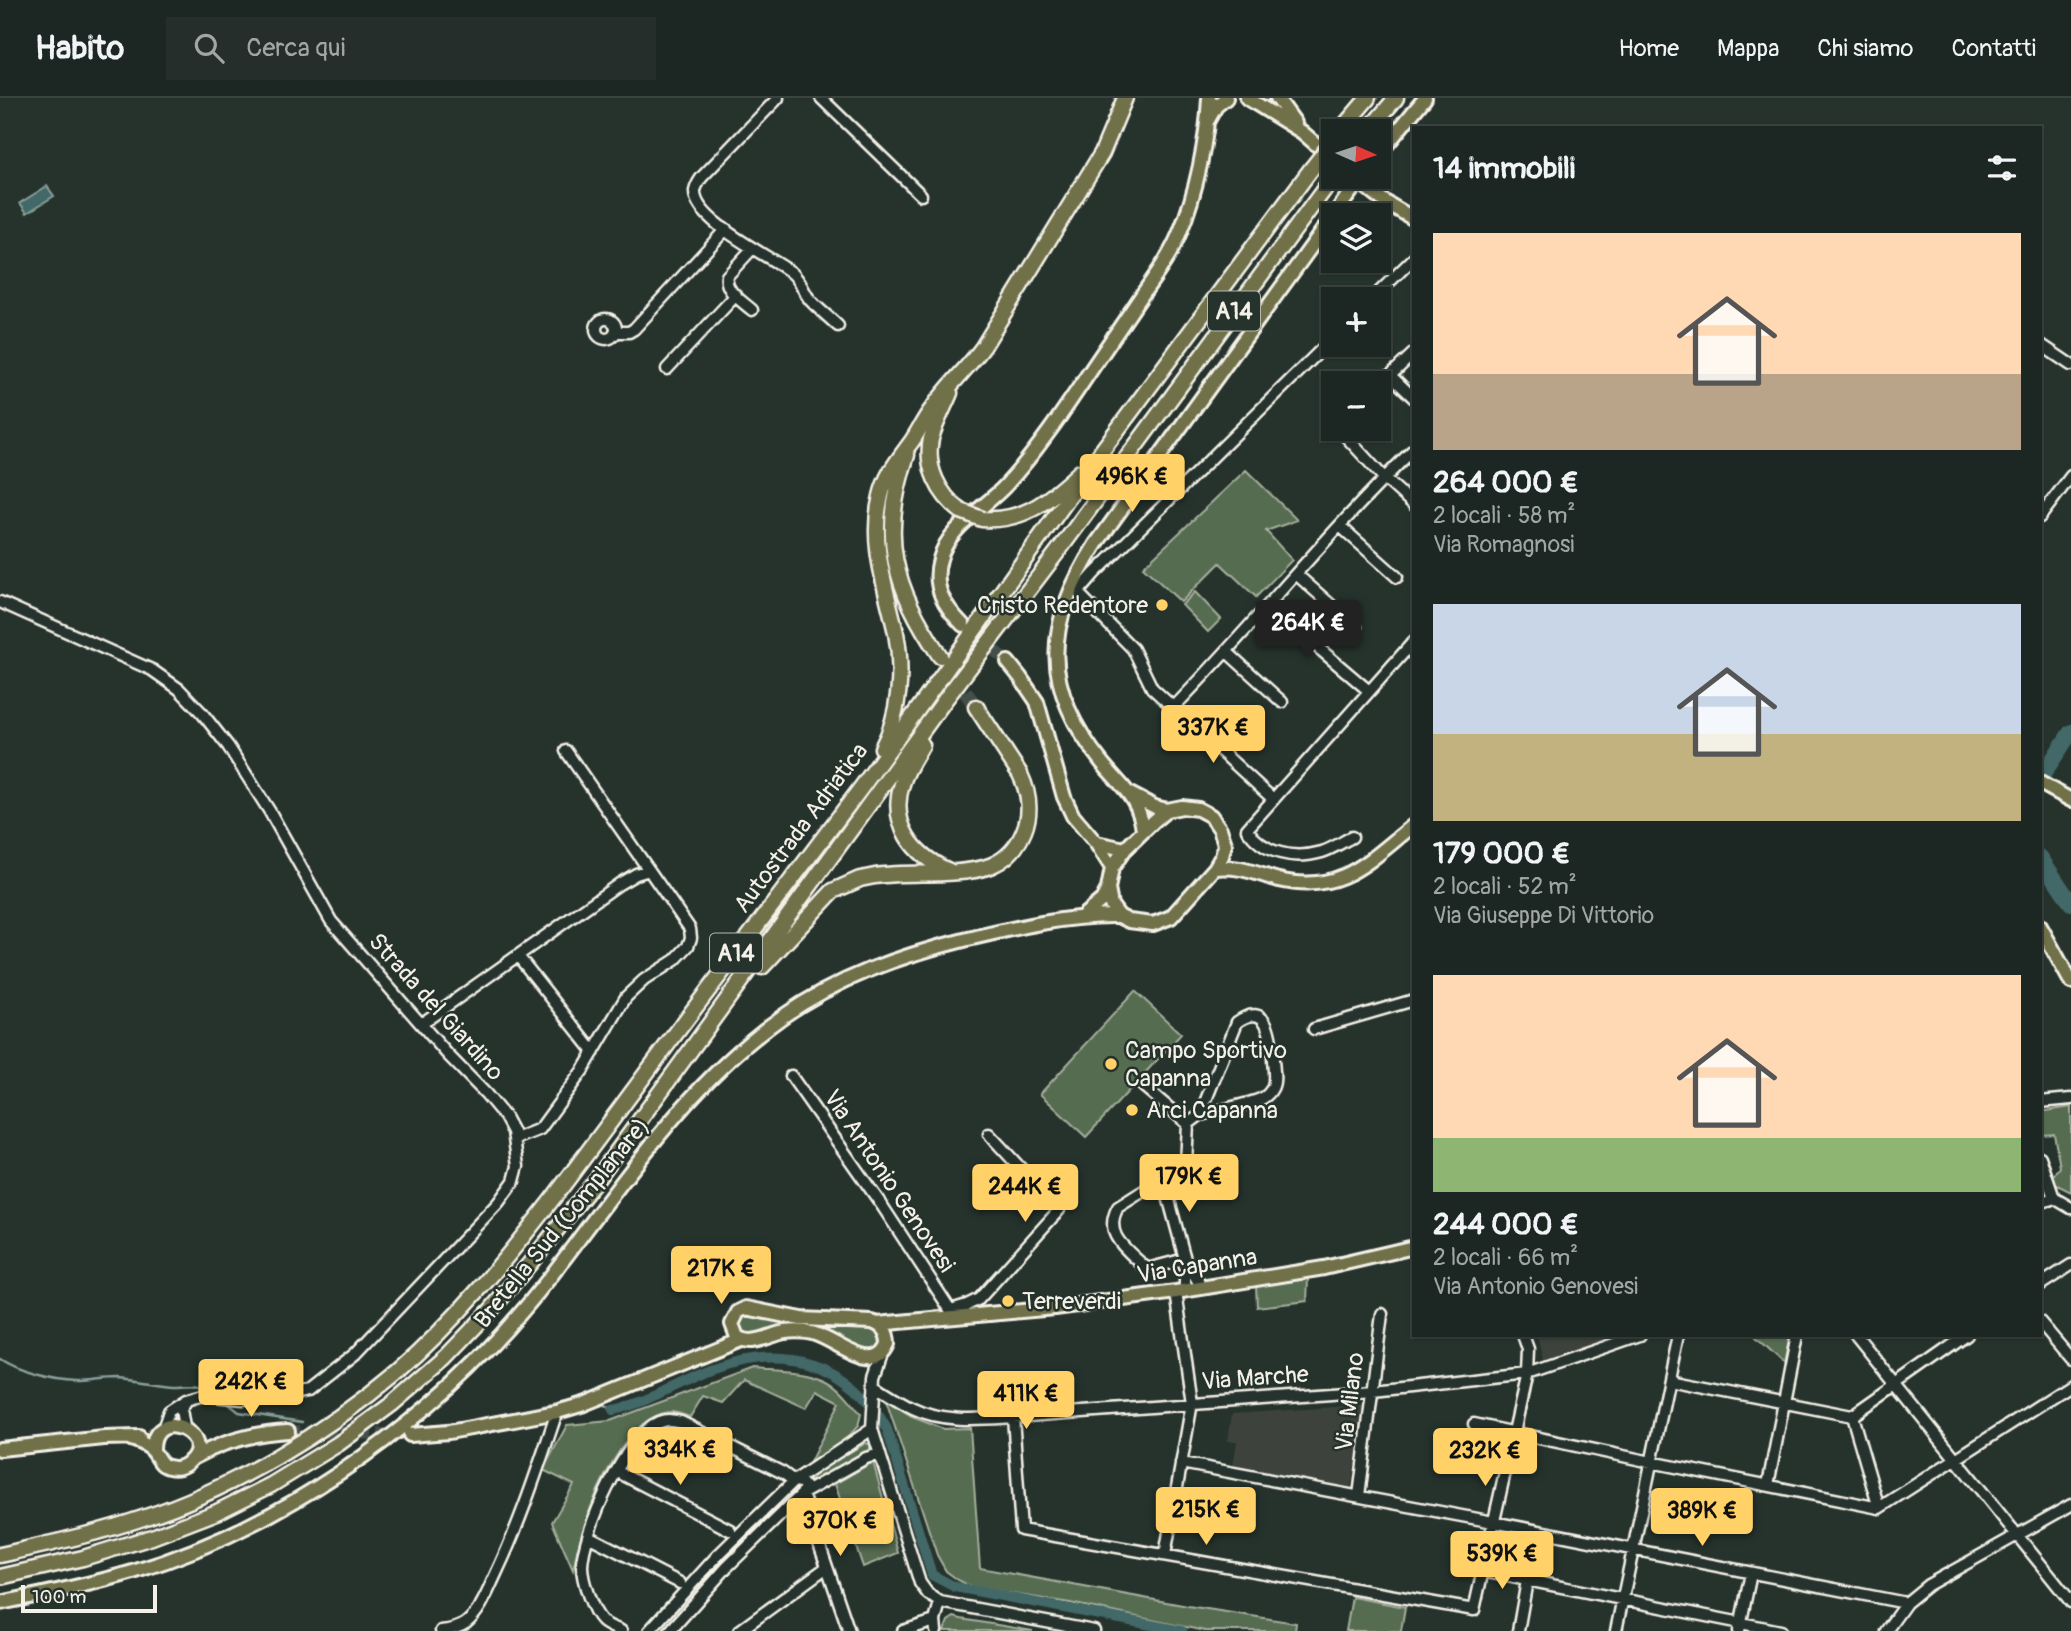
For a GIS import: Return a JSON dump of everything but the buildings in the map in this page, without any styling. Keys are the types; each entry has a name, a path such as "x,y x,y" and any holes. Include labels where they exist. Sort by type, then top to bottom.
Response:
{"highway":[{"path":"860,788 889,732 898,684 897,635 877,548 877,516 880,496 888,474 931,410 983,347 1102,153 1125,98"},
{"path":"1350,119 1368,98"},
{"path":"1378,119 1395,98"},
{"name":"Autostrada Adriatica","path":"0,1555 147,1517 211,1492 261,1465 334,1420 394,1374 431,1341 474,1296 514,1250 613,1120 860,788 1102,452 1321,157"},
{"name":"Autostrada Adriatica","path":"0,1577 83,1558 129,1544 217,1512 271,1485 338,1444 392,1404 446,1357 491,1310 597,1179 947,697 1072,532 1324,189"},
{"path":"955,383 934,430 929,453 937,484 947,499 961,511 982,519 1000,521 1022,515 1042,504 1102,452"},
{"path":"915,437 902,469 895,498 893,543 906,599 940,656"},
{"path":"947,697 903,780 898,798 898,812 901,828 914,848 934,863 954,872"},
{"path":"720,1012 832,891 860,879 875,876 969,872 982,869 997,864 1015,848 1029,811 1029,798 1020,774 976,707"}],"main road":[{"path":"963,625 947,608 940,592 940,558 946,545 959,527 1007,485 1063,411 1161,267 1180,234 1192,199 1208,120 1209,98"},
{"path":"1208,120 1216,106 1226,98"},
{"path":"1247,98 1302,132 1321,149"},
{"path":"1277,98 1302,132"},
{"path":"1391,139 1425,98"},
{"path":"1143,831 1139,808 1081,733 1062,698 1056,666 1058,632 1065,603 1079,571 1097,544 1353,189"},
{"path":"1368,189 1412,218"},
{"path":"1007,662 1037,702 1064,797 1073,816 1096,843 1112,868"},
{"path":"2042,784 2071,800"},
{"path":"1130,794 1155,807 1167,810 1182,807 1198,809 1211,816 1220,829 1225,844 1248,870"},
{"path":"1083,916 1102,900 1108,889 1112,868 1125,849 1167,810"},
{"path":"1215,868 1248,870 1300,884 1315,885 1336,881 1354,872 1412,827"},
{"path":"1096,843 1125,849"},
{"path":"1108,889 1111,905 1119,916 1129,921 1153,924 1171,917 1215,868 1225,844"},
{"name":"Bretella Sud (Complanare)","path":"0,1603 135,1571 201,1547 259,1521 370,1452 431,1403 509,1325 549,1279 650,1145 694,1095 742,1048 785,1015 832,987 880,965 925,950 994,933 1083,916 1119,916"},
{"path":"2042,930 2071,982"},
{"name":"Via Capanna","path":"732,1329 733,1319 738,1312 751,1308 801,1320 877,1324 953,1313 1055,1308 1324,1268 1412,1247"},
{"path":"410,1435 449,1432 557,1412 610,1395 741,1340 751,1341 785,1332 800,1331 821,1336 866,1359 878,1357 883,1353 891,1332 901,1321"},
{"path":"877,1324 885,1330 888,1339"},
{"path":"721,1348 732,1329 741,1340"},
{"path":"131,1439 177,1425 184,1427 194,1437 196,1444 193,1458"},
{"path":"153,1451 160,1431"},
{"path":"0,1449 104,1438 131,1439 143,1443 153,1451 159,1462 171,1468 183,1466 220,1444 268,1432 288,1431"},
{"path":"194,1437 220,1444"}],"street":[{"path":"778,98 702,177 695,192 697,200 701,208 751,249 792,273 803,285 808,298 838,326"},
{"path":"821,98 921,195"},
{"path":"615,332 629,332 634,329 726,229"},
{"path":"751,249 726,279 727,286 752,310"},
{"path":"1384,287 1412,260"},
{"path":"667,369 736,295"},
{"path":"2042,345 2071,365"},
{"path":"1273,799 1152,688 1133,649 1080,595 1081,589 1103,564 1321,350"},
{"path":"1391,375 1412,355"},
{"path":"1391,377 1412,396"},
{"path":"1350,441 1412,503"},
{"path":"1173,708 1412,451"},
{"path":"2042,514 2071,475"},
{"path":"1340,526 1397,577"},
{"path":"1296,574 1356,627"},
{"name":"Strada del Giardino","path":"0,602 152,670 179,689 228,746 270,812 331,921 466,1075 486,1094 505,1117 515,1139 518,1166 514,1181 498,1203 355,1354 308,1391 243,1399 203,1395 186,1400"},
{"path":"1268,605 1369,691"},
{"path":"1352,837 1324,852 1301,856 1272,851 1254,840 1247,829 1412,643"},
{"path":"1227,652 1282,702"},
{"path":"515,1139 540,1129 594,1052 626,997 644,980 675,960 688,946 691,938 690,929 566,751"},
{"path":"421,1024 619,884 649,870"},
{"path":"518,956 594,1052"},
{"path":"1314,1030 1412,1001"},
{"path":"1188,1124 1200,1115 1263,1098 1271,1090 1274,1079 1271,1032 1266,1021 1255,1016 1245,1016 1237,1022 1200,1115"},
{"name":"Via Antonio Genovesi","path":"791,1076 953,1313 979,1299 1059,1210 989,1134"},
{"path":"1143,1086 1188,1124"},
{"path":"2042,1102 2071,1099"},
{"path":"1185,1259 1147,1269 1118,1241 1112,1217 1118,1207 1186,1164 1188,1124"},
{"path":"2042,1163 2054,1198 2071,1208"},
{"path":"1163,1178 1185,1259 1202,1288"},
{"path":"2042,1202 2054,1198"},
{"path":"1165,1555 1192,1403 1180,1291 1185,1259"},
{"path":"2042,1284 2071,1265"},
{"name":"Via Milano","path":"1359,1496 1382,1314"},
{"path":"2042,1324 2071,1359"},
{"path":"1013,1417 1021,1530 1474,1610 1528,1374 1528,1349 1525,1337"},
{"name":"Via Marche","path":"875,1380 914,1409 930,1414 972,1419 1013,1417 1373,1391 1528,1374 1634,1337"},
{"path":"1616,1631 1678,1337"},
{"path":"1768,1485 1797,1337"},
{"path":"1858,1337 2071,1602"},
{"path":"1669,1380 1852,1416 1964,1337"},
{"path":"883,1353 875,1380 872,1429 920,1583 940,1602 1051,1627 1094,1631"},
{"path":"866,1359 871,1364 875,1380"},
{"path":"1474,1424 1879,1508 2071,1385"},
{"path":"184,1427 181,1409 186,1400"},
{"path":"160,1431 169,1411 186,1400"},
{"path":"441,1631 465,1624 487,1594 516,1530 557,1412"},
{"path":"1852,1416 1879,1508"},
{"path":"621,1631 604,1623 595,1613 582,1567 588,1536 616,1471 632,1446 648,1429 659,1422 681,1422 794,1481"},
{"path":"649,1631 717,1556 794,1481 872,1429"},
{"path":"670,1631 727,1567 802,1494 866,1458 880,1454"},
{"path":"1181,1463 1906,1603"},
{"path":"616,1471 730,1530"},
{"path":"794,1481 793,1488 796,1493 802,1494"},
{"path":"802,1494 849,1631"},
{"path":"1886,1631 1906,1603 1928,1585 2071,1505"},
{"path":"1518,1631 1536,1531"},
{"path":"588,1536 680,1583"},
{"path":"739,1631 827,1567"},
{"path":"1482,1571 1622,1599 1740,1627 1781,1631"},
{"path":"1740,1627 1751,1573"},
{"path":"903,1631 936,1626 940,1602"}],"shaded area":[{"path":"1537,1337 1622,1337 1544,1364"},
{"path":"1364,1405 1351,1487 1233,1467 1237,1441 1228,1441 1232,1414"}],"green space":[{"path":"1246,470 1297,520 1266,531 1292,560 1256,597 1220,563 1181,602 1143,567"},
{"path":"1195,592 1221,619 1208,632 1182,605"},
{"name":"Campo Sportivo Capanna","path":"1135,991 1181,1034 1086,1137 1040,1094"},
{"path":"2071,1107 2071,1192 2055,1184 2052,1178 2060,1167 2054,1134 2043,1135 2042,1112"},
{"path":"1308,1279 1307,1301 1257,1307 1256,1286"},
{"path":"742,1314 875,1328 884,1340 881,1348 869,1354 836,1338 738,1334 738,1319"},
{"path":"1756,1337 1790,1337 1784,1363"},
{"path":"752,1368 799,1372 830,1382 861,1414 858,1426 848,1437 808,1466 840,1402 817,1390 806,1408 744,1380 723,1403 703,1396 690,1417 669,1412 654,1417 640,1427 615,1458 596,1495 582,1532 573,1570 552,1522 574,1485 543,1470 567,1425 610,1421"},
{"path":"886,1400 915,1418 943,1429 970,1428 980,1568 1296,1623 1295,1631 1205,1631 1070,1603 974,1588 958,1580 946,1571 937,1555"},
{"path":"866,1443 871,1445 869,1450 816,1481 809,1480 811,1475"},
{"path":"873,1462 898,1553 863,1567 835,1484"},
{"path":"785,1495 790,1496 788,1501 731,1555 727,1555 727,1550"},
{"path":"716,1562 720,1563 720,1568 664,1631 654,1631"},
{"path":"1352,1597 1405,1607 1401,1631 1346,1631"},
{"path":"954,1617 1033,1631 944,1631 948,1621"}],"water":[{"path":"47,186 54,196 27,213 20,203"}],"waterway":[{"path":"2042,776 2071,732"},
{"path":"2042,860 2071,903"},
{"path":"0,1359 27,1371 58,1379 77,1381 120,1378 173,1385 195,1384 214,1393"},
{"path":"613,1410 739,1361 790,1359 813,1364 834,1373 854,1387 872,1406 887,1429 932,1575 955,1587 1182,1631"},
{"path":"424,1427 471,1421 582,1398"},
{"path":"225,1401 239,1412 302,1422"},
{"path":"605,1405 613,1410"}],"tunnel":[{"path":"965,626 1008,662"},
{"path":"953,674 976,707"},
{"path":"288,1431 410,1435"}],"place":[{"name":"Cristo Redentore","path":"1162,605"},
{"name":"Campo Sportivo Capanna","path":"1111,1064"},
{"name":"Arci Capanna","path":"1132,1110"},
{"name":"Terreverdi","path":"1008,1301"}]}
